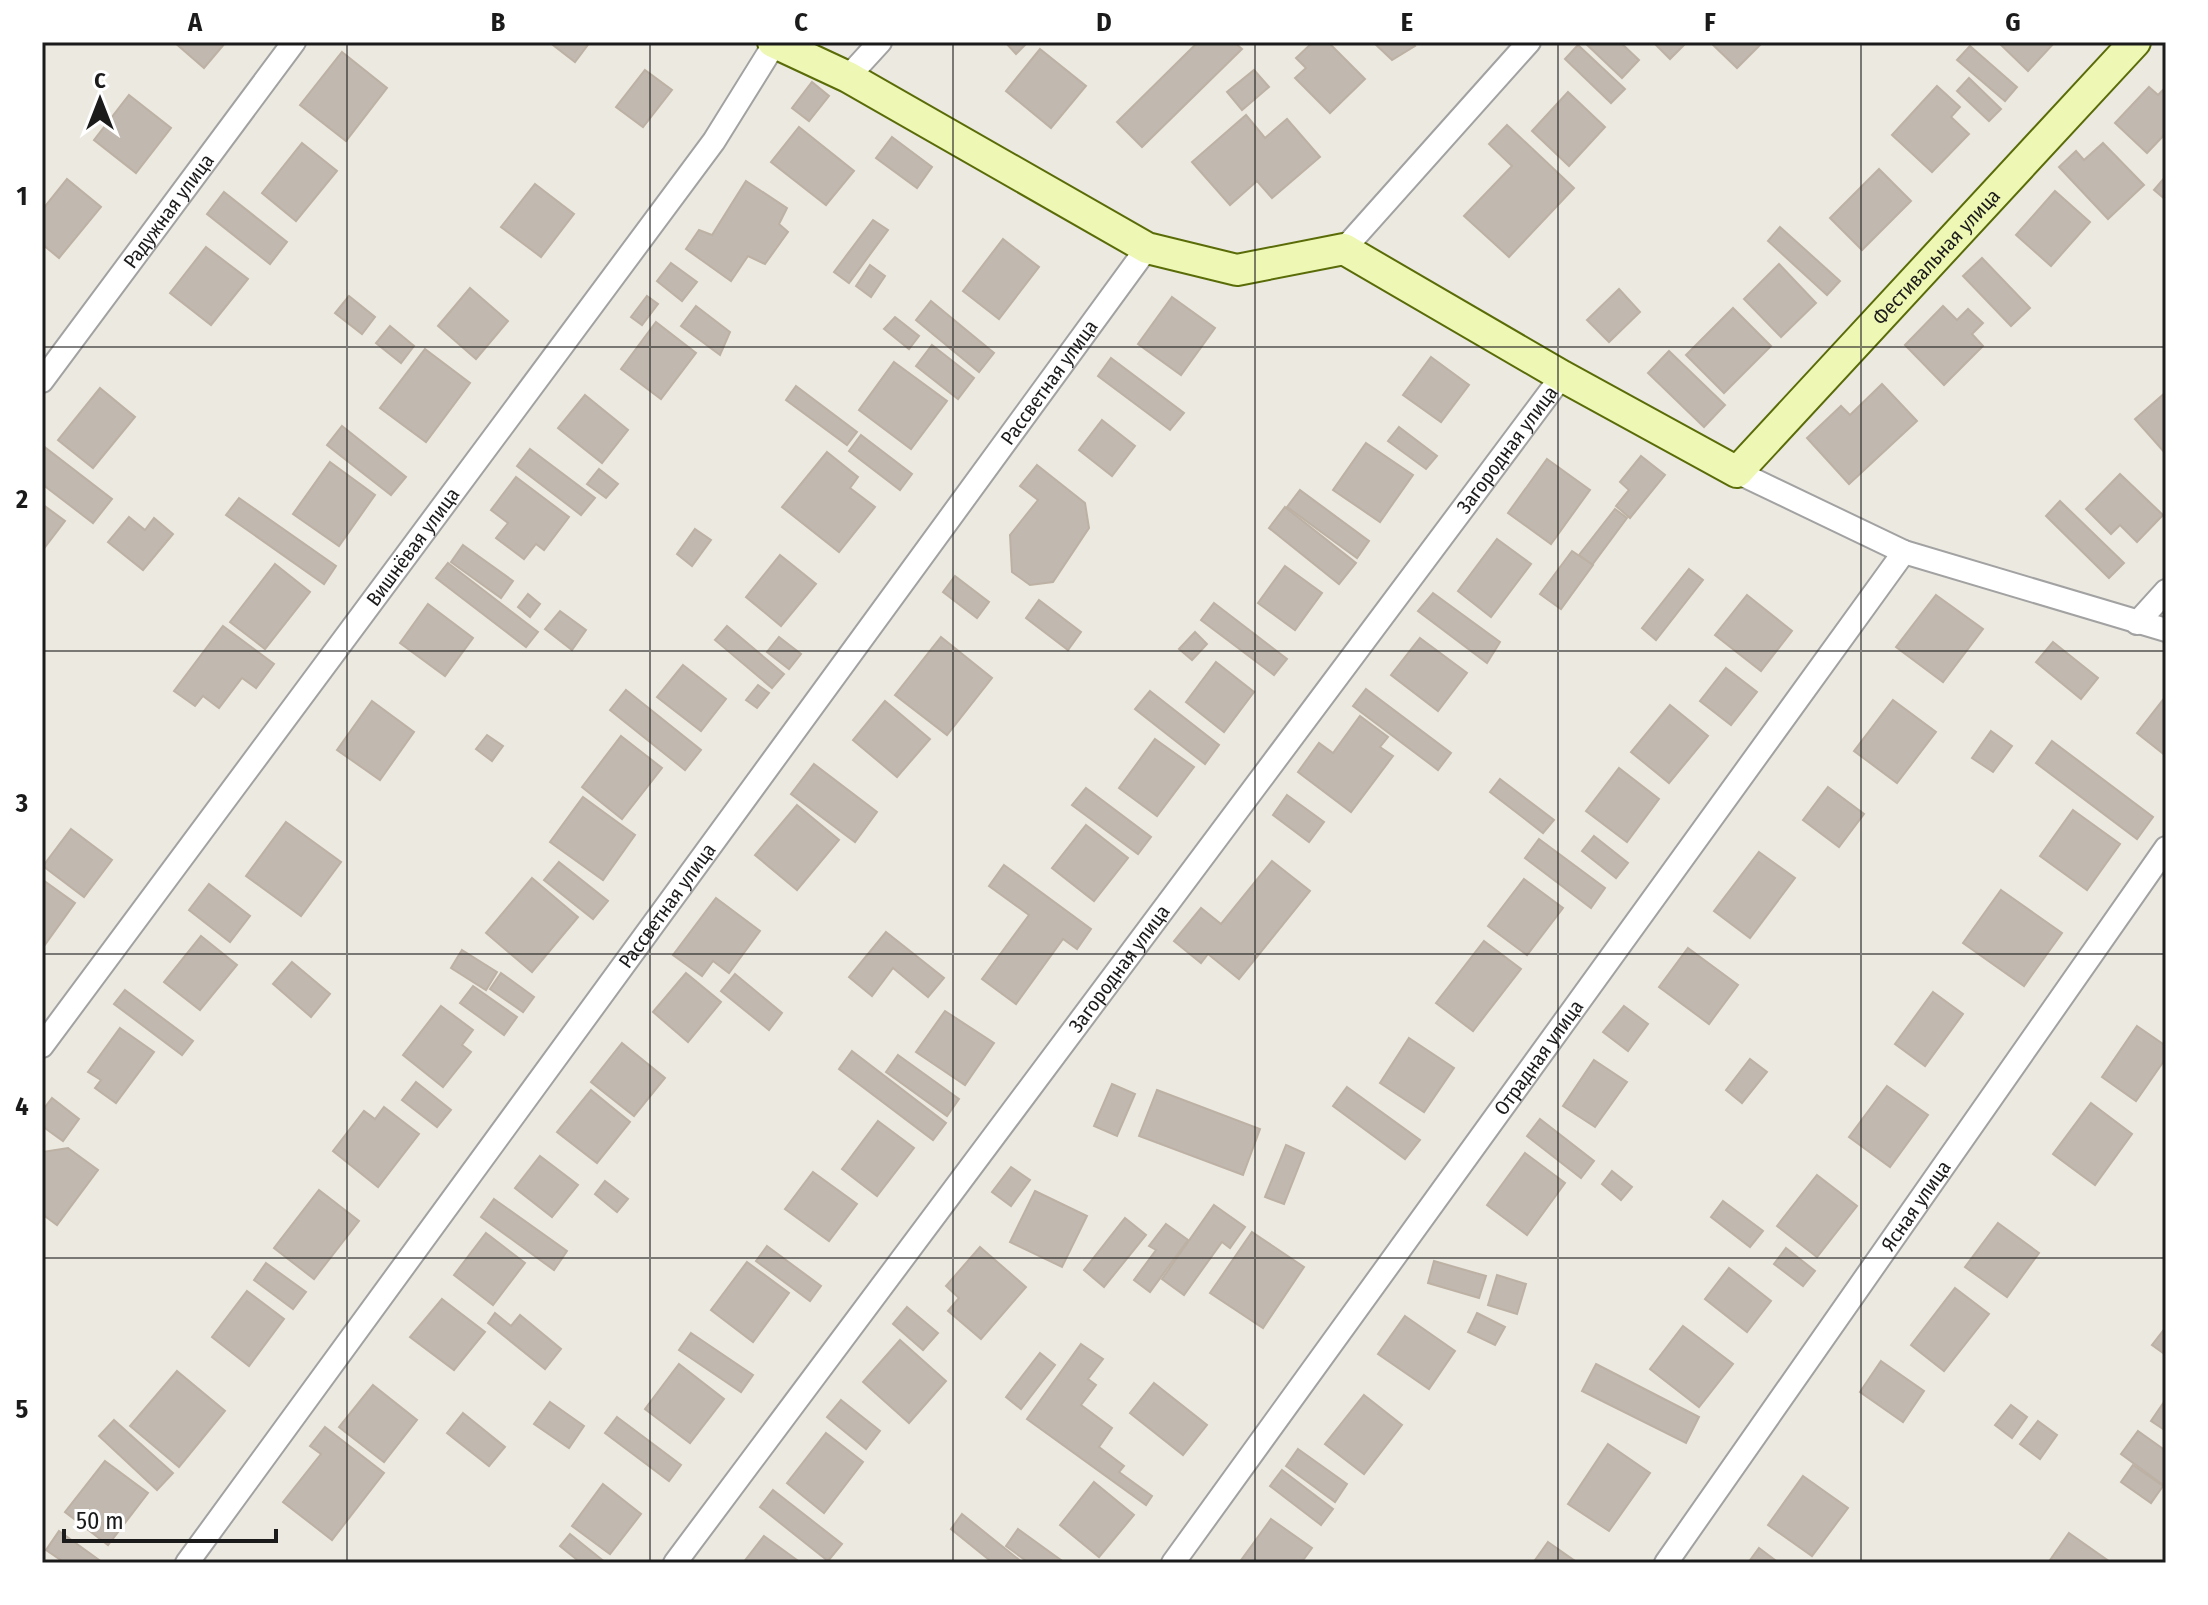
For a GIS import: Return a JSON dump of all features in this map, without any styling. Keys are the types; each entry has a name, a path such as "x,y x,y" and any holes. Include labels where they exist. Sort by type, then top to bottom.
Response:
{"street":[{"name":"Радужная улица","path":"42,381 294,42"},
{"path":"774,42 848,77 1147,248 1237,270 1344,249 1529,42"},
{"name":"Вишнёвая улица","path":"42,1046 714,141 774,42"},
{"path":"848,77 880,42"},
{"name":"Фестивальная улица","path":"1737,472 2135,42"},
{"name":"Рассветная улица","path":"187,1563 1147,248"},
{"path":"1344,249 1562,376 1737,472 1904,552 2166,630"},
{"name":"Загородная улица","path":"675,1563 1562,376"},
{"name":"Отрадная улица","path":"1173,1563 1904,552"},
{"path":"2137,623 2166,591"},
{"name":"Ясная улица","path":"1666,1563 2166,848"}],"building":[{"path":"174,42 226,42 204,68"},
{"path":"549,42 590,42 575,62"},
{"path":"1005,42 1028,42 1016,54"},
{"path":"1198,42 1234,42 1242,49 1142,147 1117,122"},
{"path":"1313,42 1328,42 1365,79 1330,113 1295,78 1306,68 1296,58"},
{"path":"1373,42 1412,42 1415,46 1392,60"},
{"path":"1584,42 1620,42 1639,60 1622,78"},
{"path":"1653,42 1687,42 1670,59"},
{"path":"1710,42 1761,42 1762,43 1737,68"},
{"path":"1998,42 2055,42 2028,71"},
{"path":"1578,45 1625,89 1611,103 1565,59"},
{"path":"1970,46 2017,87 2005,101 1957,60"},
{"path":"1040,49 1086,86 1051,128 1006,91"},
{"path":"342,52 387,88 346,141 300,105"},
{"path":"645,70 672,90 643,127 616,107"},
{"path":"1254,70 1269,87 1242,110 1227,92"},
{"path":"1969,78 2001,109 1989,121 1957,91"},
{"path":"812,82 829,96 809,121 792,108"},
{"path":"1937,86 1960,107 1951,117 1969,134 1932,172 1892,135"},
{"path":"2149,87 2158,95 2166,87 2166,133 2147,153 2115,123"},
{"path":"1568,92 1605,127 1569,166 1532,131"},
{"path":"129,95 171,128 136,173 94,140"},
{"path":"1246,115 1265,138 1287,119 1320,157 1272,198 1257,181 1230,205 1192,162"},
{"path":"1507,125 1574,188 1509,257 1464,216 1512,166 1489,144"},
{"path":"799,127 854,171 826,205 771,162"},
{"path":"892,137 932,167 917,188 876,158"},
{"path":"302,143 337,171 296,221 262,193"},
{"path":"2103,143 2144,185 2108,219 2059,167 2076,151 2084,160"},
{"path":"1879,169 1911,201 1862,250 1830,218"},
{"path":"2166,176 2166,200 2154,190"},
{"path":"67,179 101,207 59,258 42,244 42,210"},
{"path":"746,181 787,208 779,224 788,232 765,264 748,256 731,281 686,249 699,230 712,235"},
{"path":"535,184 574,214 541,257 501,227"},
{"path":"2055,191 2090,222 2051,266 2016,235"},
{"path":"224,192 287,242 270,264 207,214"},
{"path":"873,220 888,230 849,283 834,272"},
{"path":"1780,227 1840,281 1827,295 1768,241"},
{"path":"1003,239 1039,267 999,319 963,291"},
{"path":"206,247 248,279 211,325 170,293"},
{"path":"1982,258 2030,308 2011,326 1963,276"},
{"path":"671,263 697,282 682,301 657,281"},
{"path":"1779,264 1816,303 1781,337 1744,299"},
{"path":"870,265 885,276 871,297 856,286"},
{"path":"470,288 508,321 476,359 438,326"},
{"path":"1619,289 1640,312 1609,342 1587,320"},
{"path":"349,296 375,317 362,334 335,313"},
{"path":"647,296 658,304 642,325 631,317"},
{"path":"1172,297 1215,328 1181,375 1138,344"},
{"path":"931,301 994,353 979,372 916,320"},
{"path":"696,306 730,332 720,355 681,326"},
{"path":"1943,306 1957,320 1968,309 1983,323 1972,334 1983,346 1944,385 1905,345"},
{"path":"1733,308 1771,346 1724,393 1686,355"},
{"path":"895,317 919,336 909,349 884,329"},
{"path":"656,322 696,353 661,399 621,369"},
{"path":"390,326 414,346 401,363 376,343"},
{"path":"932,345 974,378 958,399 916,366"},
{"path":"425,349 470,383 426,442 380,408"},
{"path":"1669,351 1725,405 1704,427 1648,373"},
{"path":"1431,357 1469,385 1441,422 1403,395"},
{"path":"1111,358 1184,413 1170,430 1098,376"},
{"path":"894,362 947,401 911,449 859,410"},
{"path":"1882,384 1917,421 1849,484 1807,438 1841,406 1850,415"},
{"path":"796,386 857,432 847,445 786,400"},
{"path":"100,388 135,417 93,468 58,440"},
{"path":"2166,392 2166,454 2135,419"},
{"path":"585,395 628,430 602,463 558,428"},
{"path":"1102,420 1135,446 1112,476 1079,450"},
{"path":"342,426 406,477 391,495 327,445"},
{"path":"1399,427 1437,456 1426,469 1388,441"},
{"path":"861,435 912,474 900,490 849,451"},
{"path":"1366,443 1413,475 1380,522 1333,490"},
{"path":"42,445 112,499 93,523 42,484"},
{"path":"530,449 595,498 581,515 517,466"},
{"path":"827,452 858,477 850,488 875,507 839,552 782,507"},
{"path":"1641,456 1665,475 1630,518 1616,506 1629,490 1620,482"},
{"path":"1547,459 1590,490 1551,544 1508,513"},
{"path":"330,462 375,495 339,546 293,514"},
{"path":"1037,465 1085,503 1089,528 1053,582 1030,585 1012,572 1010,535 1038,500 1020,486"},
{"path":"599,469 618,484 606,498 587,484"},
{"path":"2120,474 2163,515 2137,542 2120,525 2111,534 2086,509"},
{"path":"516,477 569,517 544,550 536,544 524,559 496,538 508,523 491,510"},
{"path":"1300,490 1369,541 1357,558 1287,507"},
{"path":"239,498 336,566 324,584 226,515"},
{"path":"2060,501 2124,563 2109,578 2046,516"},
{"path":"42,504 65,521 42,551"},
{"path":"1285,507 1356,563 1339,584 1269,528"},
{"path":"1615,509 1627,518 1592,565 1579,555"},
{"path":"129,517 145,530 154,518 173,534 143,570 108,542"},
{"path":"695,529 711,540 692,566 677,554"},
{"path":"1497,539 1531,564 1491,617 1458,591"},
{"path":"463,545 513,581 501,598 451,562"},
{"path":"1572,551 1593,565 1561,609 1540,594"},
{"path":"780,555 816,584 781,626 746,597"},
{"path":"448,563 538,632 526,647 436,578"},
{"path":"275,564 310,592 265,649 230,622"},
{"path":"1285,566 1322,593 1295,630 1258,603"},
{"path":"1689,569 1703,580 1656,640 1642,628"},
{"path":"955,576 989,602 977,618 943,592"},
{"path":"1433,593 1500,642 1487,663 1418,611"},
{"path":"528,594 540,604 530,617 518,607"},
{"path":"1747,595 1792,631 1761,671 1715,635"},
{"path":"1936,595 1983,629 1943,682 1896,647"},
{"path":"1039,600 1081,632 1068,650 1026,618"},
{"path":"1214,603 1287,659 1274,675 1201,620"},
{"path":"428,604 473,638 445,676 400,643"},
{"path":"560,611 586,630 572,650 545,629"},
{"path":"223,626 274,664 256,688 242,678 219,708 203,696 195,706 174,691"},
{"path":"727,626 784,674 772,688 715,640"},
{"path":"1195,632 1207,644 1192,660 1179,649"},
{"path":"779,637 801,654 789,669 767,652"},
{"path":"941,637 992,678 947,735 895,695"},
{"path":"1420,638 1467,673 1438,711 1391,675"},
{"path":"2053,642 2098,678 2081,699 2036,662"},
{"path":"1216,662 1254,692 1224,732 1186,702"},
{"path":"683,665 726,699 701,731 657,697"},
{"path":"1726,668 1757,692 1731,725 1700,701"},
{"path":"758,685 769,693 757,708 746,700"},
{"path":"1366,689 1451,753 1438,770 1353,706"},
{"path":"626,690 701,750 685,770 610,710"},
{"path":"1150,691 1219,745 1205,764 1135,709"},
{"path":"2166,696 2166,756 2137,733"},
{"path":"1893,700 1936,732 1897,783 1854,751"},
{"path":"372,701 414,732 380,780 337,750"},
{"path":"885,701 930,739 897,777 853,740"},
{"path":"1670,705 1708,736 1669,783 1631,752"},
{"path":"1360,716 1388,737 1380,747 1393,756 1351,812 1298,772 1319,743 1333,753"},
{"path":"1991,731 2012,746 1993,772 1972,758"},
{"path":"487,735 503,746 492,761 476,749"},
{"path":"621,736 662,768 622,819 582,787"},
{"path":"1155,739 1194,767 1157,816 1119,788"},
{"path":"2052,741 2153,817 2137,839 2036,763"},
{"path":"814,764 877,812 855,842 791,794"},
{"path":"1619,768 1659,799 1627,842 1586,811"},
{"path":"1500,779 1554,820 1543,833 1490,792"},
{"path":"1828,787 1864,814 1839,847 1803,820"},
{"path":"1086,788 1151,837 1138,854 1072,805"},
{"path":"1287,795 1324,822 1309,842 1273,815"},
{"path":"583,797 635,835 603,880 550,842"},
{"path":"797,805 839,840 797,890 755,855"},
{"path":"2073,810 2120,844 2087,890 2040,856"},
{"path":"286,822 341,862 301,916 246,876"},
{"path":"1086,825 1128,858 1094,901 1052,868"},
{"path":"71,829 112,860 84,897 43,866"},
{"path":"1594,836 1628,863 1616,878 1582,851"},
{"path":"1539,839 1605,888 1591,908 1525,858"},
{"path":"1759,852 1795,878 1750,938 1714,911"},
{"path":"1272,861 1310,891 1239,979 1208,954 1201,963 1174,941 1201,908 1221,924"},
{"path":"559,862 608,901 593,919 544,880"},
{"path":"1004,865 1091,929 1077,949 1063,939 1016,1004 982,979 1029,915 989,886"},
{"path":"532,878 578,917 532,972 486,933"},
{"path":"1524,879 1563,908 1527,955 1488,926"},
{"path":"42,881 75,903 42,949"},
{"path":"209,884 250,916 230,942 189,910"},
{"path":"2001,890 2062,933 2024,986 1963,943"},
{"path":"716,898 760,931 729,973 713,961 702,976 673,955"},
{"path":"886,932 944,978 928,997 893,968 872,996 849,977"},
{"path":"201,936 237,965 200,1010 164,982"},
{"path":"1484,941 1521,969 1473,1031 1436,1003"},
{"path":"1688,948 1738,985 1709,1024 1659,987"},
{"path":"462,950 497,972 486,990 451,968"},
{"path":"292,962 330,994 311,1017 273,984"},
{"path":"501,973 534,997 523,1012 490,989"},
{"path":"686,973 721,1002 688,1042 653,1012"},
{"path":"735,974 782,1013 769,1030 721,991"},
{"path":"473,986 517,1017 504,1035 460,1003"},
{"path":"125,990 193,1041 182,1055 114,1004"},
{"path":"1933,992 1963,1014 1925,1066 1895,1044"},
{"path":"441,1006 473,1030 462,1045 471,1052 443,1087 403,1055"},
{"path":"1624,1006 1648,1024 1628,1051 1603,1032"},
{"path":"945,1011 994,1043 965,1085 916,1052"},
{"path":"2137,1026 2166,1046 2166,1058 2136,1101 2102,1077"},
{"path":"120,1028 154,1052 116,1103 95,1088 101,1080 88,1072"},
{"path":"1409,1038 1454,1068 1424,1112 1380,1083"},
{"path":"622,1043 665,1078 634,1116 591,1082"},
{"path":"852,1051 946,1123 933,1140 839,1069"},
{"path":"898,1055 959,1099 947,1116 886,1072"},
{"path":"1750,1059 1767,1072 1742,1103 1726,1090"},
{"path":"1594,1060 1627,1082 1595,1127 1563,1106"},
{"path":"416,1082 451,1110 437,1127 402,1100"},
{"path":"1112,1084 1135,1094 1117,1136 1094,1126"},
{"path":"1887,1086 1928,1115 1890,1167 1849,1137"},
{"path":"1347,1087 1420,1140 1405,1159 1333,1106"},
{"path":"591,1090 630,1122 597,1163 557,1132"},
{"path":"1157,1090 1260,1129 1243,1175 1139,1136"},
{"path":"52,1098 79,1119 63,1141 42,1126 42,1111"},
{"path":"2091,1103 2132,1134 2095,1185 2053,1154"},
{"path":"384,1107 419,1134 378,1187 333,1151 364,1111 375,1119"},
{"path":"1540,1119 1594,1161 1581,1178 1527,1136"},
{"path":"878,1121 914,1148 877,1196 842,1169"},
{"path":"1286,1145 1304,1153 1284,1204 1265,1197"},
{"path":"68,1148 98,1170 57,1225 42,1214 42,1152"},
{"path":"1525,1153 1565,1183 1527,1235 1487,1205"},
{"path":"540,1156 578,1185 552,1217 515,1188"},
{"path":"1011,1167 1030,1180 1011,1206 992,1192"},
{"path":"1612,1171 1632,1187 1621,1200 1602,1184"},
{"path":"813,1172 857,1204 829,1241 785,1209"},
{"path":"1817,1175 1857,1206 1817,1257 1777,1226"},
{"path":"605,1181 628,1199 617,1212 595,1194"},
{"path":"319,1190 359,1221 314,1279 274,1248"},
{"path":"1035,1191 1087,1216 1062,1267 1010,1242"},
{"path":"494,1199 567,1251 554,1270 481,1217"},
{"path":"1723,1201 1763,1231 1750,1247 1711,1217"},
{"path":"1214,1205 1245,1227 1230,1248 1222,1242 1184,1295 1162,1279"},
{"path":"1125,1218 1146,1235 1104,1287 1084,1270"},
{"path":"1998,1223 2039,1253 2007,1297 1965,1267"},
{"path":"1166,1224 1188,1240 1150,1292 1134,1280 1156,1250 1149,1246"},
{"path":"1252,1232 1304,1267 1263,1328 1210,1293"},
{"path":"486,1233 525,1263 493,1305 454,1275"},
{"path":"767,1246 821,1286 810,1301 756,1261"},
{"path":"980,1247 1026,1287 981,1339 948,1311 959,1298 946,1286"},
{"path":"1786,1248 1815,1271 1803,1286 1774,1264"},
{"path":"1434,1261 1486,1276 1479,1298 1428,1283"},
{"path":"747,1262 789,1293 753,1342 711,1310"},
{"path":"266,1263 306,1292 293,1309 254,1280"},
{"path":"1729,1268 1771,1301 1747,1332 1705,1299"},
{"path":"1497,1275 1526,1284 1517,1314 1488,1305"},
{"path":"1955,1288 1989,1314 1944,1371 1911,1345"},
{"path":"247,1291 284,1319 249,1366 212,1337"},
{"path":"442,1299 485,1332 454,1370 410,1337"},
{"path":"907,1307 938,1333 923,1350 893,1324"},
{"path":"495,1313 511,1326 520,1315 561,1349 545,1369 488,1323"},
{"path":"1477,1313 1505,1327 1495,1345 1468,1332"},
{"path":"1405,1316 1455,1351 1429,1389 1378,1354"},
{"path":"1683,1326 1733,1364 1699,1407 1650,1369"},
{"path":"2166,1327 2166,1355 2152,1345"},
{"path":"691,1333 753,1375 741,1392 679,1350"},
{"path":"900,1340 946,1381 909,1423 863,1382"},
{"path":"1081,1344 1103,1359 1088,1379 1096,1385 1081,1405 1112,1428 1099,1447 1124,1466 1119,1472 1152,1496 1146,1505 1027,1419"},
{"path":"1040,1353 1055,1365 1021,1409 1006,1397"},
{"path":"1881,1361 1924,1391 1903,1422 1860,1392"},
{"path":"679,1364 724,1399 690,1443 645,1409"},
{"path":"1596,1364 1699,1417 1686,1443 1582,1391"},
{"path":"177,1371 225,1411 179,1467 130,1426"},
{"path":"1154,1383 1207,1425 1183,1455 1130,1413"},
{"path":"373,1385 417,1420 384,1462 339,1427"},
{"path":"1364,1395 1402,1425 1364,1474 1325,1444"},
{"path":"2166,1399 2166,1431 2151,1421"},
{"path":"841,1400 880,1431 866,1449 827,1417"},
{"path":"550,1402 584,1426 569,1448 534,1424"},
{"path":"2011,1405 2027,1417 2012,1438 1995,1425"},
{"path":"463,1413 505,1447 489,1466 447,1433"},
{"path":"617,1417 681,1465 669,1481 605,1433"},
{"path":"114,1420 173,1473 157,1490 99,1436"},
{"path":"2038,1421 2057,1435 2040,1459 2020,1444"},
{"path":"325,1427 384,1473 332,1540 283,1502 321,1454 310,1446"},
{"path":"2138,1431 2166,1451 2166,1487 2121,1454"},
{"path":"826,1433 863,1462 824,1513 787,1483"},
{"path":"1608,1444 1650,1473 1609,1531 1568,1504"},
{"path":"1298,1449 1347,1484 1335,1502 1286,1466"},
{"path":"105,1461 148,1493 108,1545 65,1512"},
{"path":"2133,1465 2163,1486 2151,1503 2121,1482"},
{"path":"1282,1470 1333,1509 1321,1525 1270,1486"},
{"path":"1803,1476 1848,1508 1812,1556 1768,1525"},
{"path":"1094,1482 1134,1515 1099,1557 1060,1525"},
{"path":"603,1484 641,1514 610,1554 572,1526"},
{"path":"773,1490 842,1544 828,1561 760,1507"},
{"path":"962,1514 1023,1563 993,1563 951,1529"},
{"path":"1271,1519 1312,1548 1301,1563 1239,1563"},
{"path":"1018,1529 1065,1563 1029,1563 1006,1546"},
{"path":"59,1531 102,1562 65,1563 46,1550"},
{"path":"2069,1533 2110,1562 2048,1563"},
{"path":"570,1534 606,1563 581,1563 560,1546"},
{"path":"764,1536 801,1563 743,1563"},
{"path":"1548,1542 1578,1563 1533,1563"},
{"path":"1759,1548 1779,1563 1748,1563"}]}
